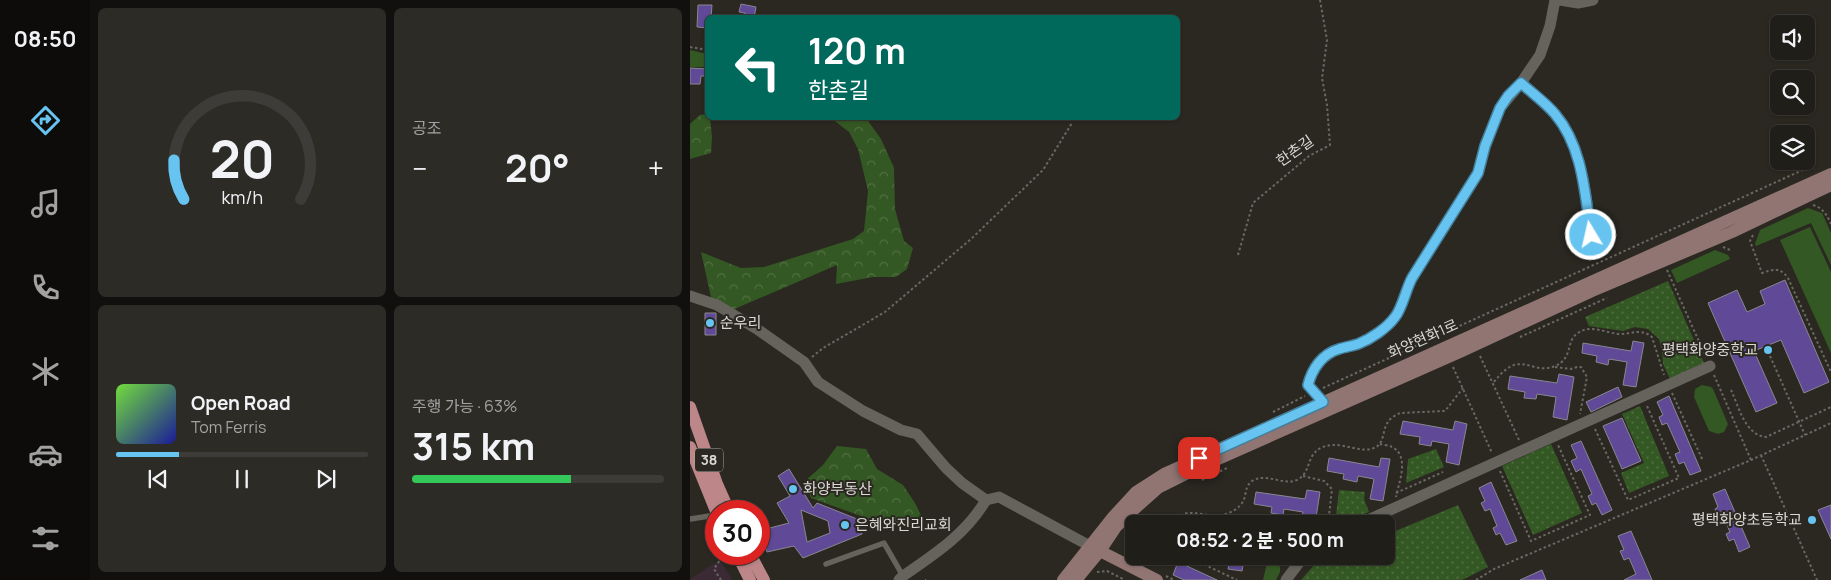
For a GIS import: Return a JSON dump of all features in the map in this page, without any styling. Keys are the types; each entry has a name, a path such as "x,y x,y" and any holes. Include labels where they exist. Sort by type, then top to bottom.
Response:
{"main road":[{"name":"38","path":"690,407 724,500"},
{"name":"38","path":"690,447 711,500"},
{"path":"742,565 750,580"},
{"path":"756,565 764,580"}],"street":[{"path":"1320,396 1308,385 1311,374 1323,357 1337,349 1358,344 1382,330 1396,316 1405,290 1478,173 1485,146 1500,108 1508,96 1521,83 1540,55 1555,0"},
{"path":"1560,0 1578,3 1593,0"},
{"path":"1521,83 1556,114 1569,136 1581,171 1593,251"},
{"name":"화양현화1로","path":"1076,580 1112,517 1136,492 1164,474 1320,396 1831,178"},
{"name":"화양현화1로","path":"1063,580 1131,512 1158,488 1592,291 1732,232 1831,178"},
{"path":"690,296 717,305 739,317 804,362 818,382 883,422 901,430 917,434 946,468 962,483 986,500"},
{"path":"1379,515 1710,366"},
{"path":"901,578 942,550 962,532 986,500 999,497 1141,580"},
{"path":"1093,551 1158,580"},
{"path":"1286,580 1297,565"}],"lane":[{"path":"690,519 705,516"},
{"path":"826,564 884,543 901,578"}],"path":[{"name":"한촌길","path":"1238,255 1253,203 1309,156 1330,146 1327,105 1322,78 1327,40 1320,0"},
{"path":"690,47 705,50"},
{"path":"804,362 823,348 885,312 971,239 1043,170 1072,123"},
{"path":"1320,396 1803,170"},
{"path":"1808,205 1819,207 1826,213 1831,224"},
{"path":"1755,229 1750,242 1762,274 1779,270 1788,278 1831,372"},
{"path":"1493,383 1502,371 1518,364 1548,368 1566,359 1574,337 1578,332 1594,329 1620,334 1641,332 1652,338 1657,357 1703,461"},
{"path":"1480,355 1524,450"},
{"path":"1770,356 1805,435"},
{"path":"1554,366 1571,369 1577,366 1581,367 1585,372 1586,377 1577,426"},
{"path":"1454,367 1531,540 1590,515 1554,436"},
{"path":"1224,515 1241,506 1246,498 1247,487 1251,482 1259,478 1293,481 1303,476 1313,454 1322,448 1332,445 1373,449 1380,444 1388,422 1394,416 1400,413 1445,411 1463,388"},
{"path":"1731,390 1749,429 1755,434 1766,437 1831,407"},
{"path":"1299,399 1308,395"},
{"path":"1591,420 1628,500 1679,478 1643,397"},
{"path":"1476,580 1494,570 1761,455 1831,422"},
{"path":"1380,444 1392,447 1400,454 1403,462 1393,509"},
{"path":"1761,455 1818,580"},
{"path":"1202,480 1228,467"},
{"path":"1396,493 1443,472"},
{"path":"1303,476 1324,482 1332,490 1329,515"},
{"path":"1185,515 1189,513 1202,515"},
{"path":"717,565 714,569 721,580"},
{"path":"1205,565 1237,580"},
{"path":"1107,571 1125,580"}],"shaded area":[{"path":"712,565 723,565 732,580 690,580"}],"green space":[{"path":"690,50 705,54 705,67 690,67"},
{"path":"705,114 705,120 710,120 711,153 690,159 690,124 700,115"},
{"path":"834,120 867,120 881,139 894,168 895,209 904,241 913,248 907,269 896,277 873,277 836,284 837,265 732,310 711,297 701,252 741,268 764,267 853,239 864,231 868,191 858,149 849,132"},
{"path":"1808,208 1822,213 1831,233 1831,265 1811,223 1756,246 1760,230"},
{"path":"1810,227 1831,272 1831,353 1780,240"},
{"path":"1715,250 1728,255 1730,259 1677,283 1671,270"},
{"path":"1668,281 1704,363 1670,379 1663,364 1659,339 1648,329 1635,327 1623,331 1589,326 1585,317"},
{"path":"1702,385 1713,389 1728,424 1724,432 1718,434 1709,431 1694,397 1695,389"},
{"path":"1640,406 1669,476 1629,493 1621,473 1644,463 1622,414"},
{"path":"1551,444 1582,513 1533,535 1502,466"},
{"path":"837,446 866,449 877,469 903,485 921,515 914,528 872,520 811,498 805,481 823,465"},
{"path":"1436,449 1444,467 1406,483 1408,459"},
{"path":"1339,490 1365,492 1364,499 1369,512 1362,515 1336,515"},
{"path":"1458,505 1488,567 1462,580 1301,580 1314,565 1395,565 1395,531"},
{"path":"1267,565 1278,565 1280,572 1276,580 1263,580"}],"building":[{"path":"741,4 756,7 755,15 745,15 745,13 739,12"},
{"path":"698,5 712,5 711,15 705,15 705,28 697,27"},
{"path":"690,68 705,69 705,76 701,76 700,84 690,84"},
{"name":"평택화양중학교","path":"1785,280 1829,382 1804,393 1781,340 1754,351 1777,403 1756,412 1708,303 1737,290 1747,312 1765,304 1760,291"},
{"path":"705,313 716,313 716,335 705,335"},
{"path":"1633,341 1644,343 1636,387 1623,385 1627,362 1609,359 1608,365 1596,362 1597,356 1582,353 1583,343 1631,351"},
{"path":"1559,374 1574,377 1567,420 1553,417 1556,397 1537,394 1536,399 1524,398 1525,392 1508,389 1510,376 1557,383"},
{"path":"1618,387 1622,397 1591,412 1586,402"},
{"path":"1669,396 1701,471 1690,475 1684,462 1679,464 1675,454 1680,452 1667,423 1662,425 1659,417 1663,415 1657,402"},
{"path":"1622,418 1641,461 1622,469 1603,426"},
{"path":"1403,421 1453,430 1455,421 1467,424 1459,465 1446,462 1449,444 1432,441 1431,446 1419,444 1420,437 1400,434"},
{"path":"1581,441 1612,510 1602,515 1596,503 1592,505 1588,496 1592,494 1581,469 1576,472 1571,461 1577,458 1571,445"},
{"path":"1329,458 1379,467 1381,458 1390,459 1383,501 1370,499 1374,479 1358,476 1357,482 1343,479 1344,474 1327,471"},
{"path":"789,469 813,508 817,503 862,521 862,534 803,558 794,546 770,551 770,528 789,523 777,503 790,496 778,476","holes":["801,510 828,521 830,533 807,542"]},
{"path":"1491,482 1517,541 1506,545 1500,533 1496,535 1493,528 1497,526 1490,509 1485,511 1481,503 1485,501 1479,488"},
{"path":"1725,489 1750,547 1739,552 1734,539 1729,541 1726,534 1730,532 1723,516 1718,518 1715,509 1718,507 1713,494"},
{"path":"1307,490 1320,492 1316,515 1302,515 1303,512 1284,509 1283,515 1271,513 1272,507 1254,504 1256,492 1305,499"},
{"name":"평택화양초등학교","path":"1831,505 1831,539 1818,510"},
{"path":"1631,531 1652,580 1624,580 1636,574 1629,558 1624,560 1620,551 1624,550 1618,536"},
{"path":"1177,565 1184,565 1217,580 1184,580 1173,575"},
{"path":"1229,565 1243,565 1242,571 1228,569"},
{"path":"1542,570 1546,580 1520,580"}],"place":[{"name":"순우리","path":"710,323"},
{"name":"평택화양중학교","path":"1768,350"},
{"name":"화양부동산","path":"793,489"},
{"name":"평택화양초등학교","path":"1812,520"},
{"name":"은혜와진리교회","path":"845,525"}],"route":[{"path":"1199,458 1323,402 1308,385 1311,374 1323,357 1337,349 1358,344 1382,330 1396,316 1405,290 1478,173 1485,146 1500,108 1508,96 1521,83 1556,114 1569,136 1581,171 1591,235"}]}
